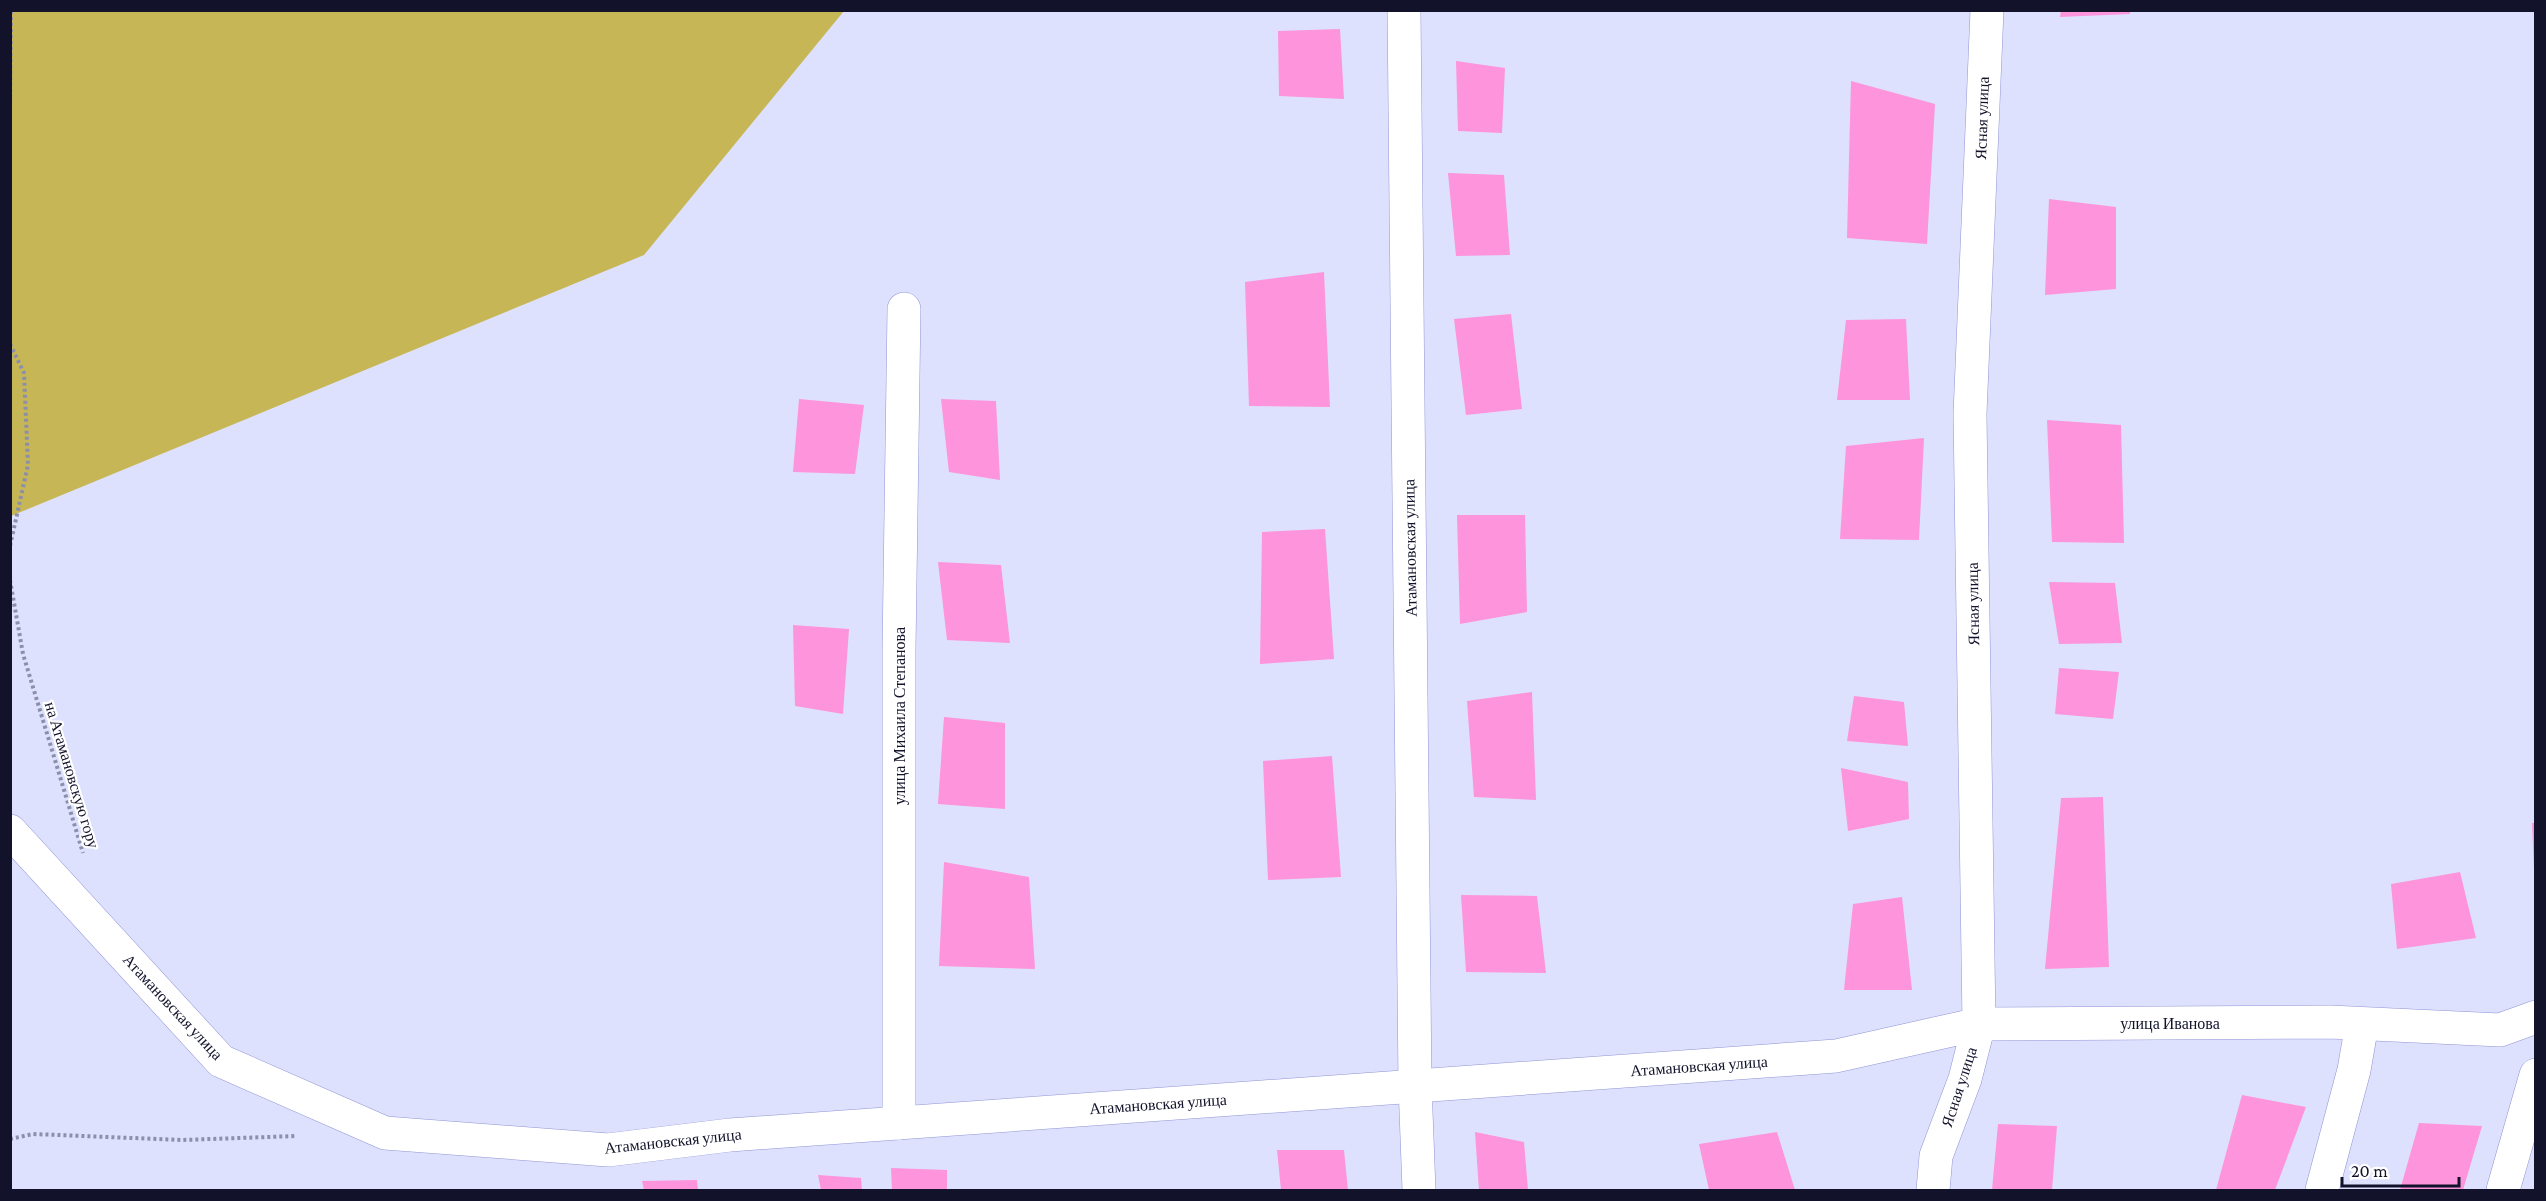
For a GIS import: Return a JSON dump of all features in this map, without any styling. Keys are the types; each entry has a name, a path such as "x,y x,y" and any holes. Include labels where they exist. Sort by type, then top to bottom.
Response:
{"street":[{"name":"Атамановская улица","path":"1404,10 1415,1085 1419,1191"},
{"name":"Ясная улица","path":"1933,1191 1936,1156 1965,1079 1979,1024 1971,414 1987,10"},
{"name":"улица Михаила Степанова","path":"900,1123 899,649 904,309"},
{"name":"Атамановская улица","path":"10,831 221,1061 385,1133 608,1150 730,1135 1836,1056 1979,1024"},
{"name":"улица Иванова","path":"1979,1024 2362,1023 2500,1030 2535,1017"},
{"path":"2322,1191 2354,1070 2362,1023"},
{"path":"2503,1191 2535,1075"}],"path":[{"path":"10,110 11,10"},
{"path":"10,344 24,373 28,465 10,546"},
{"name":"на Атамановскую гору","path":"10,580 23,654 84,855"},
{"path":"10,1139 33,1134 182,1140 301,1136"}],"shaded area":[{"path":"11,10 844,11 644,255 11,516"}],"building":[{"path":"2061,10 2130,10 2130,14 2060,17"},
{"path":"1340,29 1344,99 1279,96 1278,31"},
{"path":"1456,61 1505,68 1502,133 1458,131"},
{"path":"1851,81 1935,104 1927,244 1847,238"},
{"path":"1448,173 1504,175 1510,255 1456,256"},
{"path":"2049,199 2116,207 2116,289 2045,295"},
{"path":"1324,272 1330,407 1249,406 1245,282"},
{"path":"1511,314 1522,409 1466,415 1454,319"},
{"path":"1906,319 1910,400 1837,400 1846,320"},
{"path":"799,399 864,405 855,474 793,472"},
{"path":"941,399 996,401 1000,480 949,472"},
{"path":"2047,420 2121,425 2124,543 2052,542"},
{"path":"1924,438 1919,540 1840,539 1846,446"},
{"path":"1457,515 1525,515 1527,612 1460,624"},
{"path":"1325,529 1334,659 1260,664 1262,532"},
{"path":"938,562 1001,565 1010,643 947,640"},
{"path":"2049,582 2115,583 2122,643 2059,644"},
{"path":"793,625 849,629 843,714 795,706"},
{"path":"2059,668 2119,672 2113,719 2055,714"},
{"path":"1532,692 1536,800 1474,797 1467,701"},
{"path":"1854,696 1904,702 1908,746 1847,741"},
{"path":"944,717 1005,723 1005,809 938,804"},
{"path":"1332,756 1341,877 1268,880 1263,761"},
{"path":"1841,768 1908,782 1909,819 1848,831"},
{"path":"2103,797 2109,967 2045,969 2061,798"},
{"path":"2532,823 2536,823 2536,870 2534,870"},
{"path":"944,862 1029,877 1035,969 939,966"},
{"path":"2460,872 2476,938 2397,949 2391,884"},
{"path":"1461,895 1537,896 1546,973 1466,972"},
{"path":"1902,897 1912,990 1844,990 1853,904"},
{"path":"2242,1095 2306,1107 2275,1190 2216,1190"},
{"path":"2419,1123 2482,1126 2463,1190 2400,1190"},
{"path":"1998,1124 2057,1126 2052,1190 1992,1190"},
{"path":"1475,1132 1524,1142 1528,1190 1479,1190"},
{"path":"1777,1132 1795,1190 1709,1190 1699,1144"},
{"path":"1277,1150 1344,1150 1348,1190 1281,1190"},
{"path":"891,1168 947,1170 947,1190 892,1190"},
{"path":"818,1175 861,1178 862,1190 821,1190"},
{"path":"697,1180 698,1190 644,1190 642,1181"}]}
